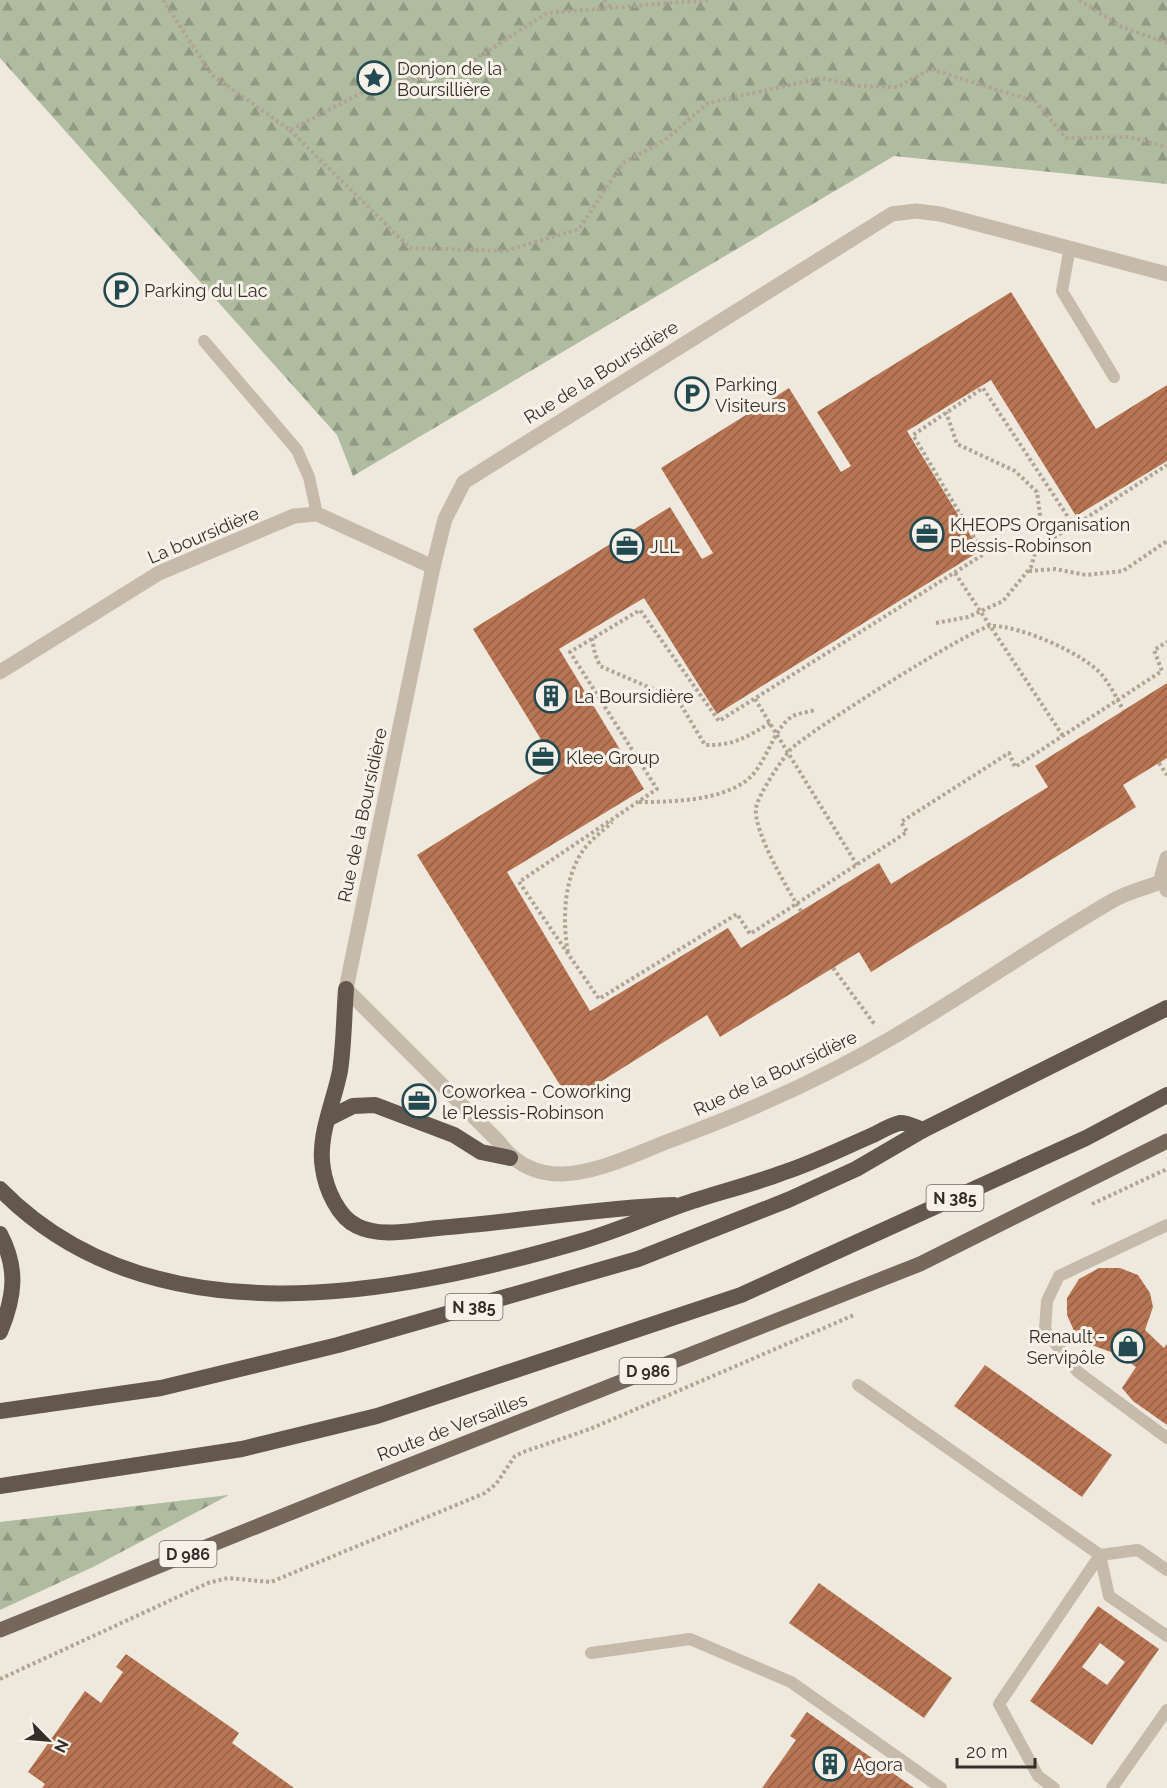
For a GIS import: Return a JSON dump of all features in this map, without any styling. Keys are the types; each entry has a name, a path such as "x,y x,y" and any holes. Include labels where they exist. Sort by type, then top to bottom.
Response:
{"highway":[{"path":"346,989 340,1069 322,1148 323,1169 332,1197 342,1214 356,1226 377,1233 503,1223 637,1206 681,1205"},
{"name":"N 385","path":"0,1411 161,1388 338,1345 638,1259 798,1195 887,1152 923,1130 1167,1008"},
{"name":"N 385","path":"0,1486 242,1449 377,1416 730,1299 1086,1138 1167,1095"},
{"path":"329,1118 353,1106 375,1105 454,1135 481,1152 510,1158"},
{"path":"0,1189 39,1223 90,1252 162,1280 242,1293 290,1294 389,1286 583,1241 653,1218 681,1205 784,1173 901,1123 923,1130"},
{"path":"0,1234 14,1269 14,1290 0,1332"}],"main road":[{"name":"Route de Versailles","path":"0,1630 366,1482 920,1264 1167,1141"}],"street":[{"name":"Rue de la Boursidière","path":"1167,274 940,214 916,211 892,214 464,482 445,519 433,567 346,989 499,1142 510,1158 542,1172 560,1174 602,1167 758,1107 887,1041 1114,900 1165,886 1167,858"},
{"path":"318,514 433,567"},
{"name":"La boursidière","path":"0,672 159,573 294,516 318,514"}],"lane":[{"path":"1070,247 1062,291 1114,377"},
{"path":"204,341 297,450 309,477 318,514"},
{"path":"1167,1225 1059,1276 1047,1302 1045,1330 1078,1372 1167,1438"},
{"path":"858,1385 1100,1555 1109,1596 1167,1636"},
{"path":"1054,1788 1038,1776 999,1704 1100,1555 1138,1550 1167,1570"},
{"path":"591,1653 690,1639 790,1682 940,1788"},
{"path":"1112,1788 1167,1710"}],"path":[{"path":"163,0 212,75 290,130 410,248 505,251 579,229 623,163 664,140 708,103 821,78 857,86 897,87 931,69 1036,102 1066,138 1130,137 1167,147"},
{"path":"604,0 612,8"},
{"path":"290,130 375,86 457,71 547,13 708,0"},
{"path":"1079,0 1122,27 1167,43"},
{"path":"1074,526 983,388 913,435 984,554 955,573 719,722 640,610 570,652 657,789 519,882 599,999 737,914 750,934 907,832 901,822 1010,753 1016,767 1162,671 1154,650 1167,642"},
{"path":"936,623 968,617 1003,601 1028,571 1042,530 1037,492 1015,471 957,444 946,412"},
{"path":"1037,546 1074,526 1167,465"},
{"path":"1028,571 1054,569 1086,575 1123,571 1167,540"},
{"path":"955,573 1063,736"},
{"path":"801,911 759,830 756,807 788,753 819,728 955,642 990,626 1019,632 1070,651 1101,674 1123,710"},
{"path":"592,638 600,666 678,700 705,745 725,746 747,737 770,723"},
{"path":"755,699 857,865"},
{"path":"638,802 668,802 722,793 745,782 767,756 777,734 792,716 815,710"},
{"path":"1159,763 1167,775"},
{"path":"569,955 565,937 567,891 582,851 619,815"},
{"path":"833,968 887,1041"},
{"path":"1082,1209 1167,1169"},
{"path":"0,1679 208,1583 228,1578 271,1582 485,1493 496,1484 514,1456 526,1450 590,1429 856,1314"}],"green space":[{"path":"0,0 1167,0 1167,184 894,156 353,476 337,435 0,58"},
{"path":"229,1495 93,1567 0,1610 0,1522"}],"building":[{"name":"La Boursidière","path":"1011,292 1096,429 1167,385 1167,461 1076,516 991,380 907,431 980,551 717,714 644,598 559,649 644,789 507,872 590,1011 728,928 741,948 879,863 891,884 1048,787 1035,766 1167,683 1167,758 1123,785 1136,807 871,972 859,952 720,1037 707,1015 570,1101 417,855 558,767 473,629 670,507 702,559 713,553 661,468 789,388 841,472 851,466 817,412"},
{"name":"Renault - Servipôle","path":"1099,1268 1120,1268 1138,1275 1150,1293 1153,1307 1145,1330 1164,1348 1167,1344 1167,1425 1133,1401 1122,1388 1136,1367 1119,1355 1089,1344 1075,1333 1067,1315 1067,1298 1079,1279"},
{"path":"985,1365 1112,1455 1082,1497 954,1406"},
{"path":"819,1583 952,1678 924,1718 789,1623"},
{"path":"1098,1606 1159,1649 1092,1745 1030,1701","holes":["1100,1643 1125,1662 1107,1685 1082,1667"]},
{"path":"126,1654 239,1733 232,1743 294,1788 42,1788 45,1784 28,1772 85,1691 101,1703 123,1672 116,1667"},
{"name":"Agora","path":"807,1712 914,1788 762,1788 796,1740 790,1736"}],"place":[{"name":"Donjon de la Boursillière","path":"374,78"},
{"name":"Parking du Lac","path":"121,290"},
{"name":"Parking Visiteurs","path":"692,394"},
{"name":"KHEOPS Organisation Plessis-Robinson","path":"927,534"},
{"name":"JLL","path":"627,546"},
{"name":"La Boursidière","path":"551,696"},
{"name":"Klee Group","path":"543,757"},
{"name":"Coworkea - Coworking le Plessis-Robinson","path":"419,1101"},
{"name":"Renault - Servipôle","path":"1128,1346"},
{"name":"Agora","path":"830,1764"}]}
